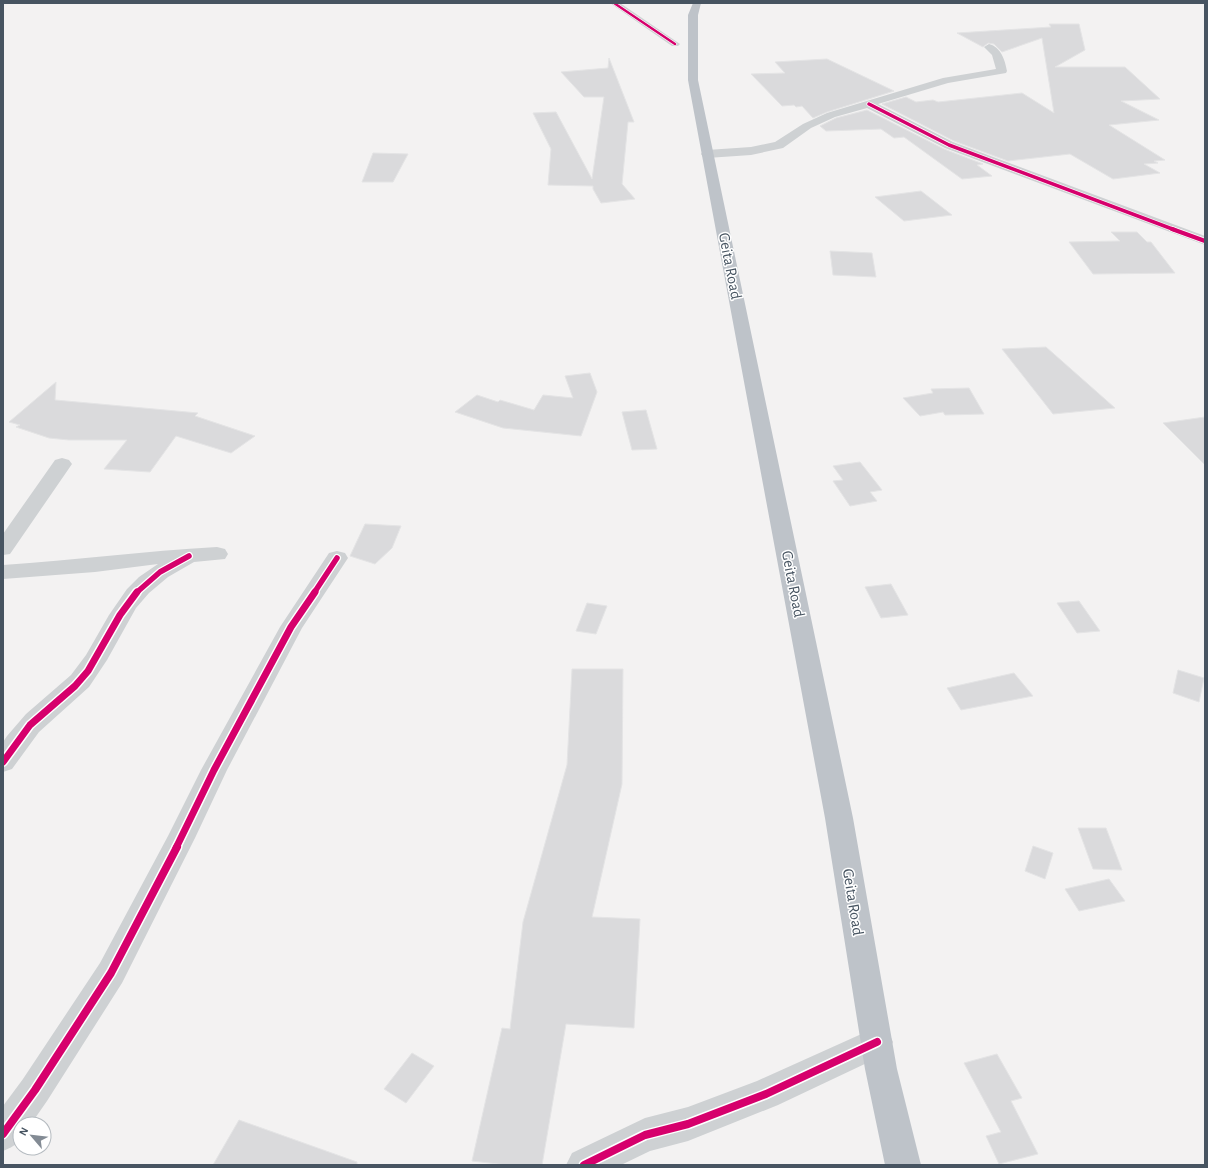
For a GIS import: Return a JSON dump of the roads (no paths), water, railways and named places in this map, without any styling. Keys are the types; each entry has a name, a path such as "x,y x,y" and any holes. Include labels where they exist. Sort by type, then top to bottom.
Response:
{"highway":[{"name":"Geita Road","path":"697,3 693,15 693,80 839,818 881,1069 903,1165"}],"street":[{"path":"614,3 675,44"},
{"path":"707,154 751,151 779,145 813,123 831,115 947,80 1002,71 1000,58 996,51 989,47"},
{"path":"869,104 949,145 1205,241"},
{"path":"3,550 62,464"},
{"path":"3,572 217,554"},
{"path":"3,762 16,741 39,716 79,682 95,661 107,638 135,594 160,572 189,556"},
{"path":"3,1134 34,1090 111,973 181,838 214,770 291,627 337,558"},
{"path":"584,1165 645,1134 688,1124 759,1096 877,1042"}]}
